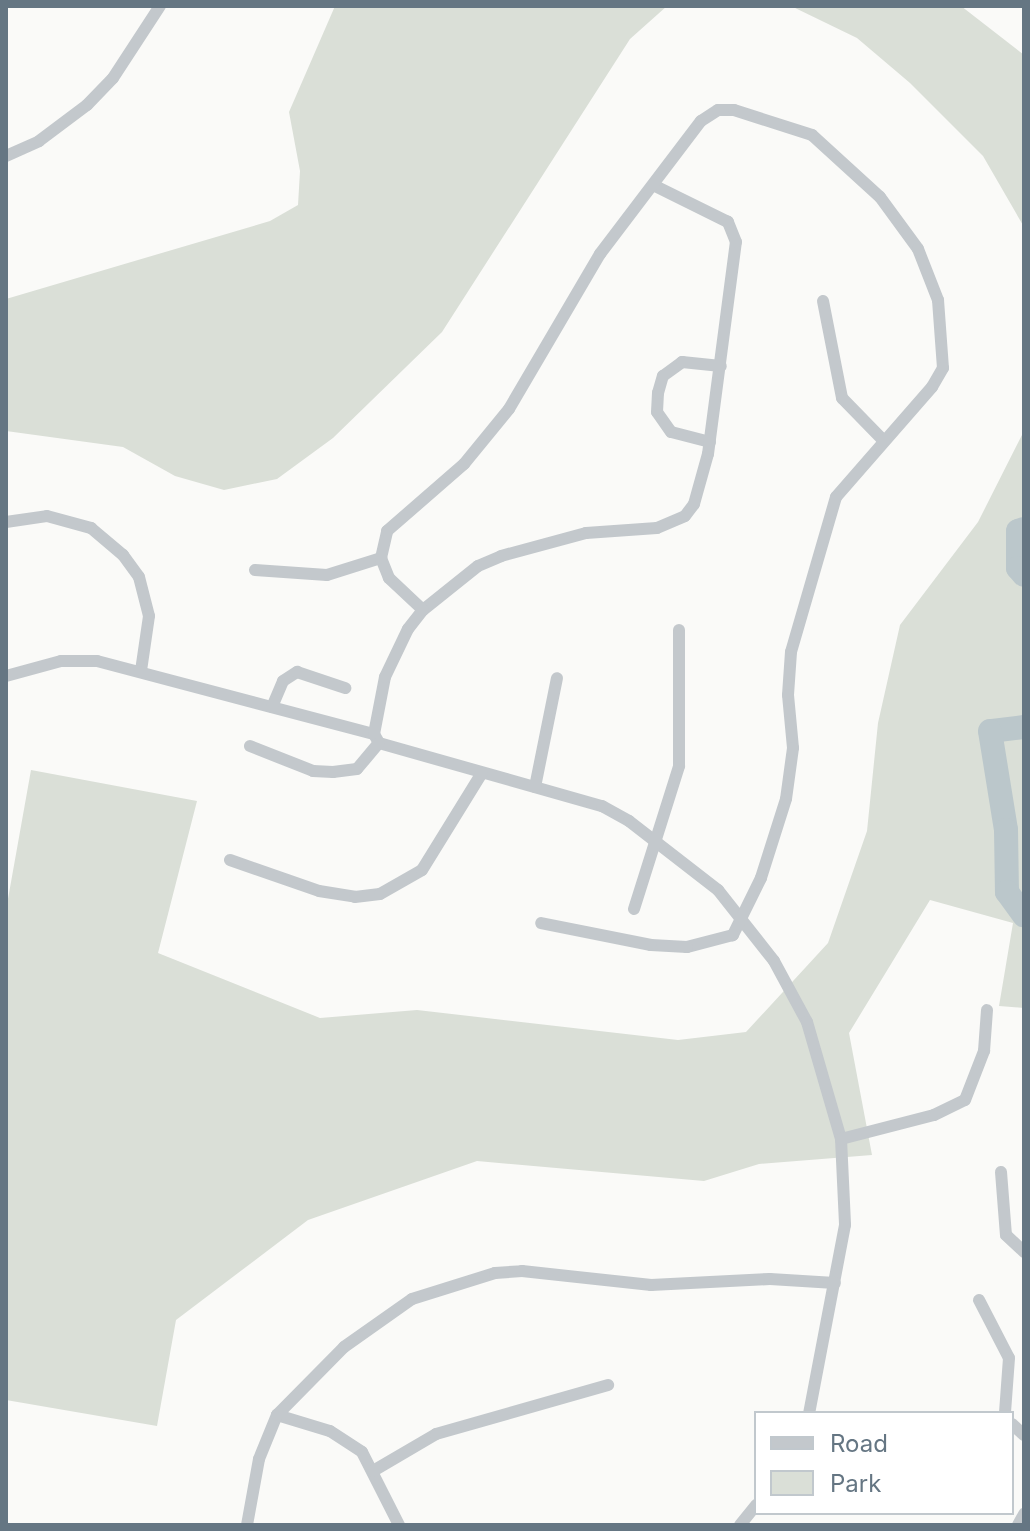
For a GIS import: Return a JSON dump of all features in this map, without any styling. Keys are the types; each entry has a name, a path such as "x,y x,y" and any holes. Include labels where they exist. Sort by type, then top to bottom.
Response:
{"street":[{"path":"6,156 39,141 87,105 113,78 160,6"},
{"path":"423,610 389,578 381,558 387,531 464,464 509,409 600,254 655,186 701,121 718,110 782,121 812,135 880,197 918,249 938,300 943,368 932,387 836,497 790,662 793,748 786,799 761,878 733,935 687,947 635,943 541,923"},
{"path":"250,746 313,771 357,769 376,739 385,677 423,610 478,566 550,539 672,524 694,504 710,442 734,230 728,222 655,186"},
{"path":"823,301 842,398 883,440"},
{"path":"710,442 671,432 657,412 658,393 663,376 682,362 721,366"},
{"path":"6,522 47,516 91,528 123,555 139,577 149,616 141,671"},
{"path":"255,570 327,575 381,558"},
{"path":"634,909 679,766 679,630"},
{"path":"6,676 61,661 97,661 272,707 482,773 602,806 654,839 718,890 774,961 807,1022 841,1139 845,1225 809,1411"},
{"path":"272,707 283,681 297,672 345,688"},
{"path":"535,787 557,678"},
{"path":"230,860 319,891 355,897 380,894 422,870 482,773"},
{"path":"841,1139 892,1128 965,1100 984,1051 987,1010"},
{"path":"1001,1172 1006,1235 1024,1252"},
{"path":"247,1525 259,1459 277,1415 344,1347 412,1299 495,1273 557,1272 651,1285 770,1279 835,1283"},
{"path":"979,1300 1009,1358 1005,1411"},
{"path":"373,1471 436,1434 608,1385"},
{"path":"277,1415 348,1441 373,1471 399,1525"},
{"path":"740,1525 754,1508"},
{"path":"1018,1525 1024,1514"}],"green space":[{"path":"335,6 667,6 630,39 442,332 333,438 277,479 224,490 175,476 123,447 6,431 6,299 270,221 298,205 300,171 289,112"},
{"path":"791,6 961,6 1024,55 1024,227 983,156 910,83 857,38"},
{"path":"1024,431 1024,1008 999,1006 1013,923 930,900 849,1033 872,1155 759,1164 704,1181 477,1161 308,1220 176,1320 157,1426 6,1400 6,910 31,770 197,801 158,953 320,1018 417,1010 678,1040 746,1032 828,943 867,831 878,723 900,625 978,522"}],"waterway":[{"path":"1024,529 1018,531 1018,568 1024,575"},
{"path":"1024,727 990,731 1006,830 1007,892 1024,915"}]}
